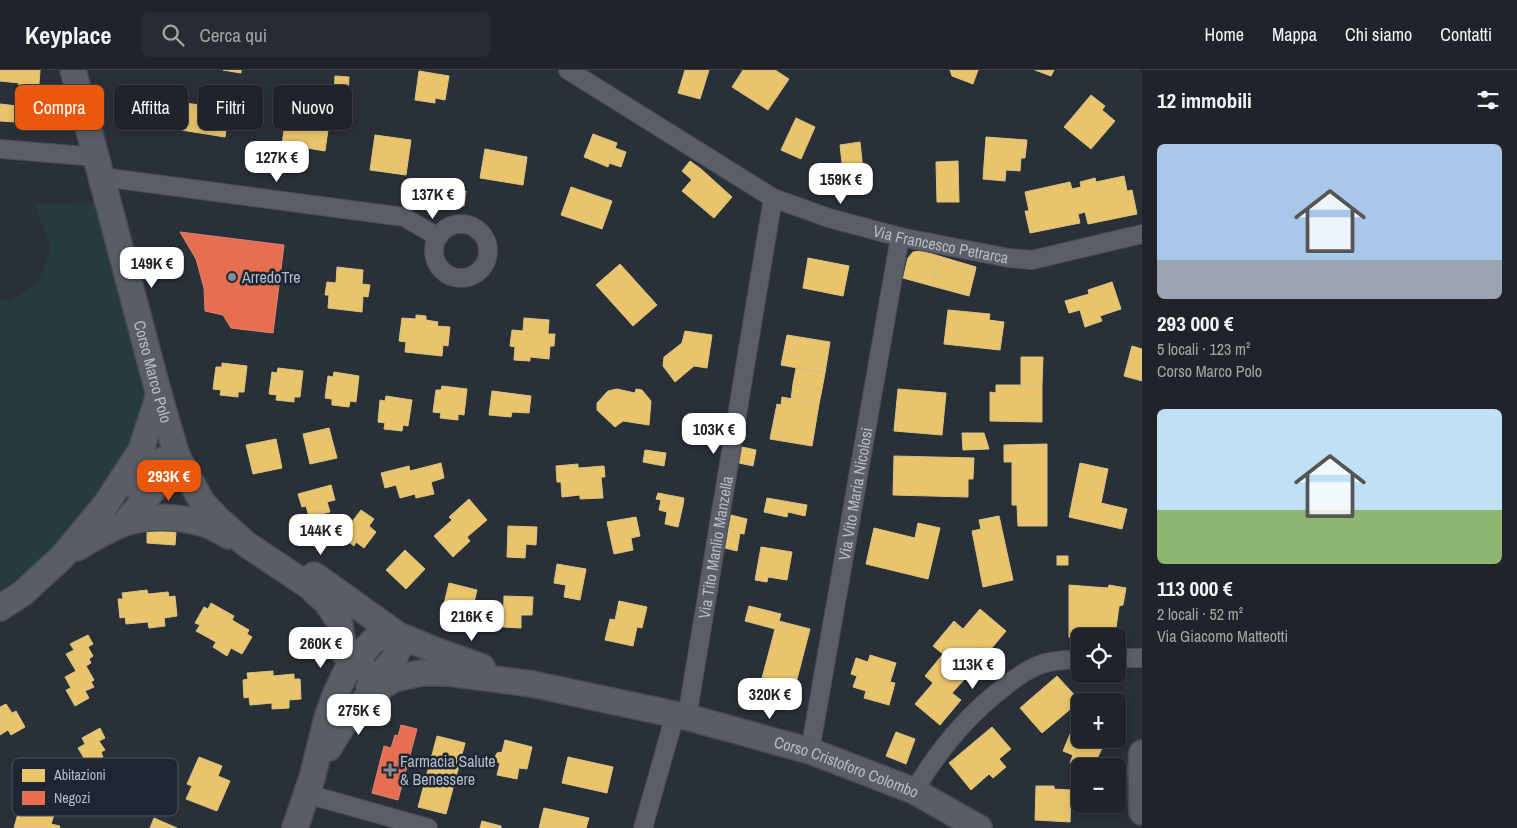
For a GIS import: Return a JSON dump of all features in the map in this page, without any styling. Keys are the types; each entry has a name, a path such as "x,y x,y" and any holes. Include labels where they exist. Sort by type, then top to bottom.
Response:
{"main road":[{"name":"Corso Marco Polo","path":"73,70 178,456 202,502 218,518"},
{"path":"106,504 141,450 160,395"},
{"path":"0,608 24,593 62,557 106,504 140,469 178,456"},
{"path":"126,522 168,472 178,456"},
{"path":"62,557 126,522 153,518 206,524 246,544 309,586 327,603 339,621 349,658 384,679 421,673 449,673 532,684"},
{"path":"218,518 246,544"},
{"path":"218,518 303,567 398,634 437,651 532,684"},
{"path":"295,828 309,786 327,718 349,658 384,635 398,634"},
{"path":"309,786 344,722 384,679 398,653 401,643 398,634"},
{"name":"Corso Cristoforo Colombo","path":"532,684 681,716 810,751 914,792 978,828"},
{"path":"1142,753 1142,812"}],"street":[{"name":"Via Francesco Petrarca","path":"568,70 773,198 829,218 900,237 1009,258 1032,260 1142,234"},
{"path":"0,149 404,217 438,237"},
{"name":"Via Tito Manlio Manzella","path":"643,828 681,716 773,198"},
{"name":"Via Vito Maria Nicolosi","path":"810,751 900,237"},
{"path":"1126,658 1142,658"},
{"path":"914,792 950,737 981,704 1024,672 1043,663 1071,660"},
{"path":"309,786 428,828"}],"green space":[{"path":"94,203 149,409 128,458 57,544 24,574 0,590 0,299 9,301 38,283 51,248 34,204"}],"building: Abitazioni":[{"path":"0,70 40,70 39,85 19,85 19,83 0,81"},
{"path":"223,70 241,70 241,73"},
{"path":"685,70 709,70 700,99 678,93"},
{"path":"743,70 775,70 789,79 768,110 732,87"},
{"path":"950,70 978,70 973,84 952,76"},
{"path":"1035,70 1054,70 1051,76"},
{"path":"419,71 449,76 445,100 435,98 435,103 415,100"},
{"path":"335,76 349,77 349,85 335,85"},
{"path":"1091,95 1105,106 1102,110 1115,121 1091,149 1064,127"},
{"path":"188,103 198,105 198,130 226,130 225,137 181,130 188,130"},
{"path":"0,104 15,106 15,122 0,121"},
{"path":"796,118 815,127 801,159 781,150"},
{"path":"284,130 328,130 325,151 282,144"},
{"path":"593,134 617,143 608,167 584,157"},
{"path":"375,135 411,140 406,175 370,170"},
{"path":"986,137 1027,140 1025,158 1021,158 1020,171 1006,170 1005,181 983,179"},
{"path":"860,142 864,179 844,181 840,145"},
{"path":"615,148 626,152 621,167 609,163"},
{"path":"485,149 527,157 523,185 480,178"},
{"path":"690,161 701,169 692,180 682,171"},
{"path":"958,161 959,202 937,202 936,162"},
{"path":"701,169 732,197 714,218 682,191"},
{"path":"1124,176 1127,191 1132,190 1137,214 1088,224 1085,212 1078,214 1080,223 1030,233 1025,211 1029,211 1025,192 1070,182 1072,189 1081,187 1080,182 1095,178 1096,182"},
{"path":"571,187 612,201 602,229 561,215"},
{"path":"451,189 466,191 464,206 448,204"},
{"path":"922,251 976,267 975,272 938,262 932,286 903,278 908,258 913,252"},
{"path":"808,258 849,266 843,296 803,288"},
{"path":"938,262 975,272 969,296 932,286"},
{"path":"620,264 657,305 633,326 596,285"},
{"path":"337,267 363,270 362,284 370,285 368,297 363,296 362,312 328,308 329,295 325,295 327,282 336,283"},
{"path":"1112,282 1121,309 1100,316 1102,321 1085,327 1080,310 1069,313 1065,301 1089,294 1088,290"},
{"path":"948,310 990,314 989,320 1004,322 1000,350 944,344"},
{"path":"416,315 426,316 426,320 438,322 437,326 450,327 448,346 443,345 442,356 405,352 406,342 399,341 402,318 416,319"},
{"path":"524,318 549,320 548,334 555,334 554,346 550,346 549,359 530,357 530,361 514,360 515,347 510,346 512,330 523,331"},
{"path":"685,331 712,335 707,368 694,366 675,382 663,366 664,357 682,343"},
{"path":"787,335 830,342 825,373 781,365"},
{"path":"1132,346 1142,349 1142,381 1124,376"},
{"path":"1021,357 1043,357 1042,385 1021,385"},
{"path":"222,363 247,366 244,392 238,392 238,397 220,395 221,390 213,389 216,367 222,367"},
{"path":"278,368 303,371 300,397 294,397 294,402 276,400 277,395 269,394 272,372 277,373"},
{"path":"796,368 825,373 822,389 793,384"},
{"path":"334,372 359,376 356,402 350,401 349,407 332,405 332,399 325,398 328,376 333,377"},
{"path":"793,384 822,389 819,404 791,399"},
{"path":"996,385 1042,385 1042,422 990,421 990,392 996,393"},
{"path":"442,386 467,389 464,415 458,414 458,420 440,418 441,413 433,412 436,390 441,390"},
{"path":"617,389 635,393 636,389 642,390 651,401 649,425 623,421 615,427 597,410 597,403 608,391"},
{"path":"898,389 946,393 942,435 894,431"},
{"path":"492,391 531,396 529,413 512,412 511,417 489,415"},
{"path":"386,396 412,400 408,426 403,425 402,431 384,429 385,423 378,422 380,400 385,401"},
{"path":"782,397 819,404 812,446 770,439 777,404 781,405"},
{"path":"329,428 337,458 310,464 303,434"},
{"path":"962,433 984,433 989,449 963,450"},
{"path":"276,439 282,468 253,474 246,445"},
{"path":"1047,444 1047,526 1018,526 1017,505 1012,505 1012,462 1004,462 1004,445"},
{"path":"742,447 756,450 753,466 739,463"},
{"path":"645,450 666,453 664,466 643,462"},
{"path":"894,456 974,458 973,479 968,479 968,497 893,495"},
{"path":"441,463 444,478 431,482 434,494 416,498 415,494 400,498 396,485 385,488 381,473 409,466 410,471"},
{"path":"1080,463 1108,469 1101,503 1127,509 1122,529 1069,517"},
{"path":"578,464 578,468 604,466 605,477 601,477 603,498 580,499 580,495 562,497 561,482 557,482 556,466"},
{"path":"331,485 335,500 327,502 330,512 309,517 306,506 302,507 298,494"},
{"path":"658,493 684,498 683,505 656,499"},
{"path":"767,498 807,505 805,516 788,512 787,517 764,512"},
{"path":"469,499 487,520 467,537 470,541 453,557 434,536 452,520 449,517"},
{"path":"661,500 683,505 678,527 665,524 667,512 659,510"},
{"path":"361,510 374,519 369,526 376,532 364,548 356,542 354,546 341,536"},
{"path":"731,515 747,519 744,534 728,531"},
{"path":"999,516 1013,580 983,587 972,531 981,529 979,520"},
{"path":"636,517 640,536 631,538 633,550 614,554 607,522"},
{"path":"918,523 940,528 928,579 866,564 874,528 915,538"},
{"path":"508,526 537,527 536,545 526,544 525,558 507,557"},
{"path":"147,531 176,532 175,545 147,543"},
{"path":"728,531 740,533 737,551 725,548"},
{"path":"761,547 792,552 787,580 768,577 767,582 755,580"},
{"path":"405,550 425,569 406,589 386,570"},
{"path":"1057,556 1068,556 1068,565 1057,565"},
{"path":"557,564 586,569 580,600 564,597 566,585 554,583"},
{"path":"449,583 477,590 471,615 443,608"},
{"path":"1069,585 1108,588 1109,585 1126,588 1123,605 1119,606 1116,628 1071,628 1071,637 1069,637"},
{"path":"147,590 148,594 168,592 169,597 175,596 177,616 164,618 165,626 149,628 148,622 126,624 125,617 120,618 118,599 123,599 122,593"},
{"path":"504,596 533,597 532,615 521,615 521,628 503,627"},
{"path":"619,601 647,607 642,628 637,627 633,646 605,640 610,619 615,620"},
{"path":"211,603 234,616 232,620 249,630 247,634 252,637 242,654 231,648 227,656 213,647 216,642 196,631 200,625 195,623 204,607 208,609"},
{"path":"749,606 781,614 779,621 810,629 789,710 756,701 775,629 745,621"},
{"path":"980,609 1006,631 986,655 977,647 962,665 971,672 952,693 961,700 940,725 915,704 933,683 925,676 943,654 933,646 954,621 963,629"},
{"path":"88,635 93,644 88,647 93,656 89,659 91,663 86,666 94,680 91,682 94,687 85,691 89,698 75,706 66,690 71,688 65,677 76,671 66,654 74,650 70,644"},
{"path":"870,655 896,663 890,682 895,683 889,705 864,698 866,691 853,687 857,676 851,674 856,658 868,662"},
{"path":"273,671 273,676 294,674 294,679 300,679 301,699 289,700 289,708 272,709 272,703 250,705 249,697 244,698 243,680 248,679 247,673"},
{"path":"1057,676 1073,693 1071,693 1071,709 1042,733 1020,708"},
{"path":"6,704 12,713 16,711 25,727 11,735 8,730 0,735 0,707"},
{"path":"992,727 1011,749 999,759 1006,767 993,778 989,774 971,790 949,763"},
{"path":"100,728 105,738 99,741 105,750 101,752 103,757 84,758 78,748 85,744 82,738"},
{"path":"896,732 915,739 906,764 886,756"},
{"path":"1071,732 1071,748 1102,748 1098,758 1072,758 1073,755 1063,751"},
{"path":"437,736 465,743 456,777 428,770"},
{"path":"505,740 532,747 527,769 519,768 517,779 497,775 500,763 496,762 495,757 497,753 502,752"},
{"path":"199,757 222,766 218,776 230,781 217,811 186,799 192,786 187,784"},
{"path":"568,757 613,767 607,793 562,783"},
{"path":"428,770 456,777 446,814 418,807"},
{"path":"1036,786 1054,786 1054,789 1071,790 1070,822 1035,820"},
{"path":"544,808 589,818 586,828 539,828"},
{"path":"17,816 54,816 51,824 60,826 59,828 14,828"},
{"path":"154,818 177,828 150,828"},
{"path":"482,821 501,826 501,828 480,828"}],"building: Negozi":[{"path":"180,232 284,245 273,333 231,328 223,315 205,311 204,288 196,259"},
{"path":"401,725 417,729 398,800 372,793 384,746 391,748 395,735 398,736"}],"place":[{"name":"ArredoTre","path":"232,277"},
{"name":"Farmacia Salute & Benessere","path":"390,770"}]}
